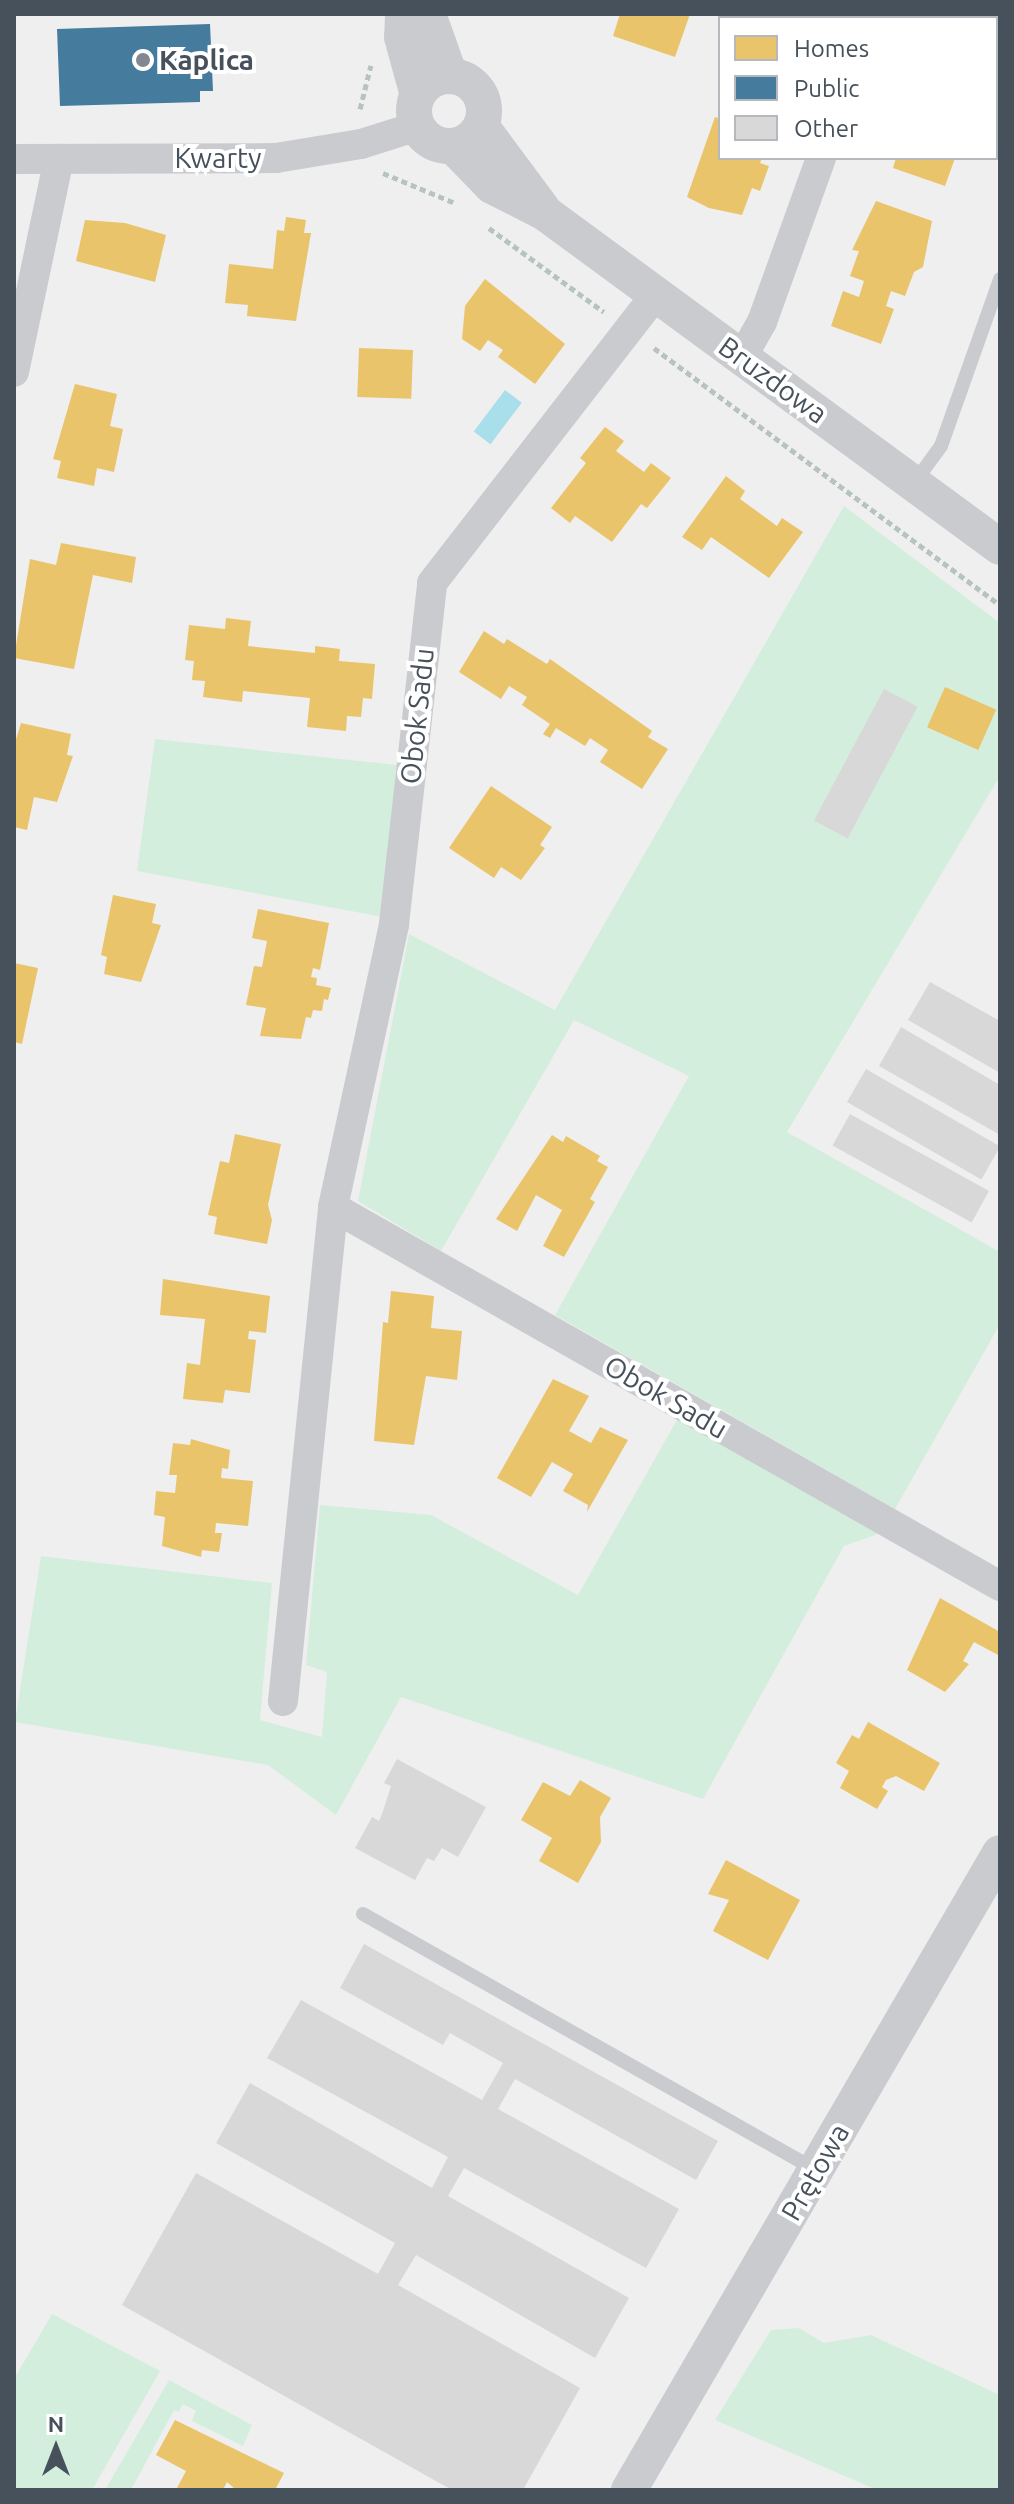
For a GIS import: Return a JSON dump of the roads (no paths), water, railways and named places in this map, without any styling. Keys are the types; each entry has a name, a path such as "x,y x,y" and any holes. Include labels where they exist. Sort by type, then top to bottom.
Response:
{"street":[{"path":"403,14 402,37 418,110 429,140 467,136 479,92 450,76 428,14"},
{"path":"418,110 426,85 450,76"},
{"name":"Kwarty","path":"14,159 276,158 361,144 418,110"},
{"name":"Bruzdowa","path":"467,136 492,186 545,213 1000,547"},
{"path":"14,372 59,159"},
{"path":"742,357 762,322 820,160"},
{"name":"Obok Sadu","path":"283,1701 333,1207 394,924 432,583 656,294"},
{"name":"Obok Sadu","path":"333,1207 1000,1586"},
{"name":"Prętowa","path":"629,2490 1000,1853"}],"lane":[{"path":"913,484 941,446 1000,279"},
{"path":"363,1914 816,2170"}],"water":[{"path":"505,390 522,403 490,444 474,432"}],"place":[{"name":"Kaplica","path":"143,60"}]}
